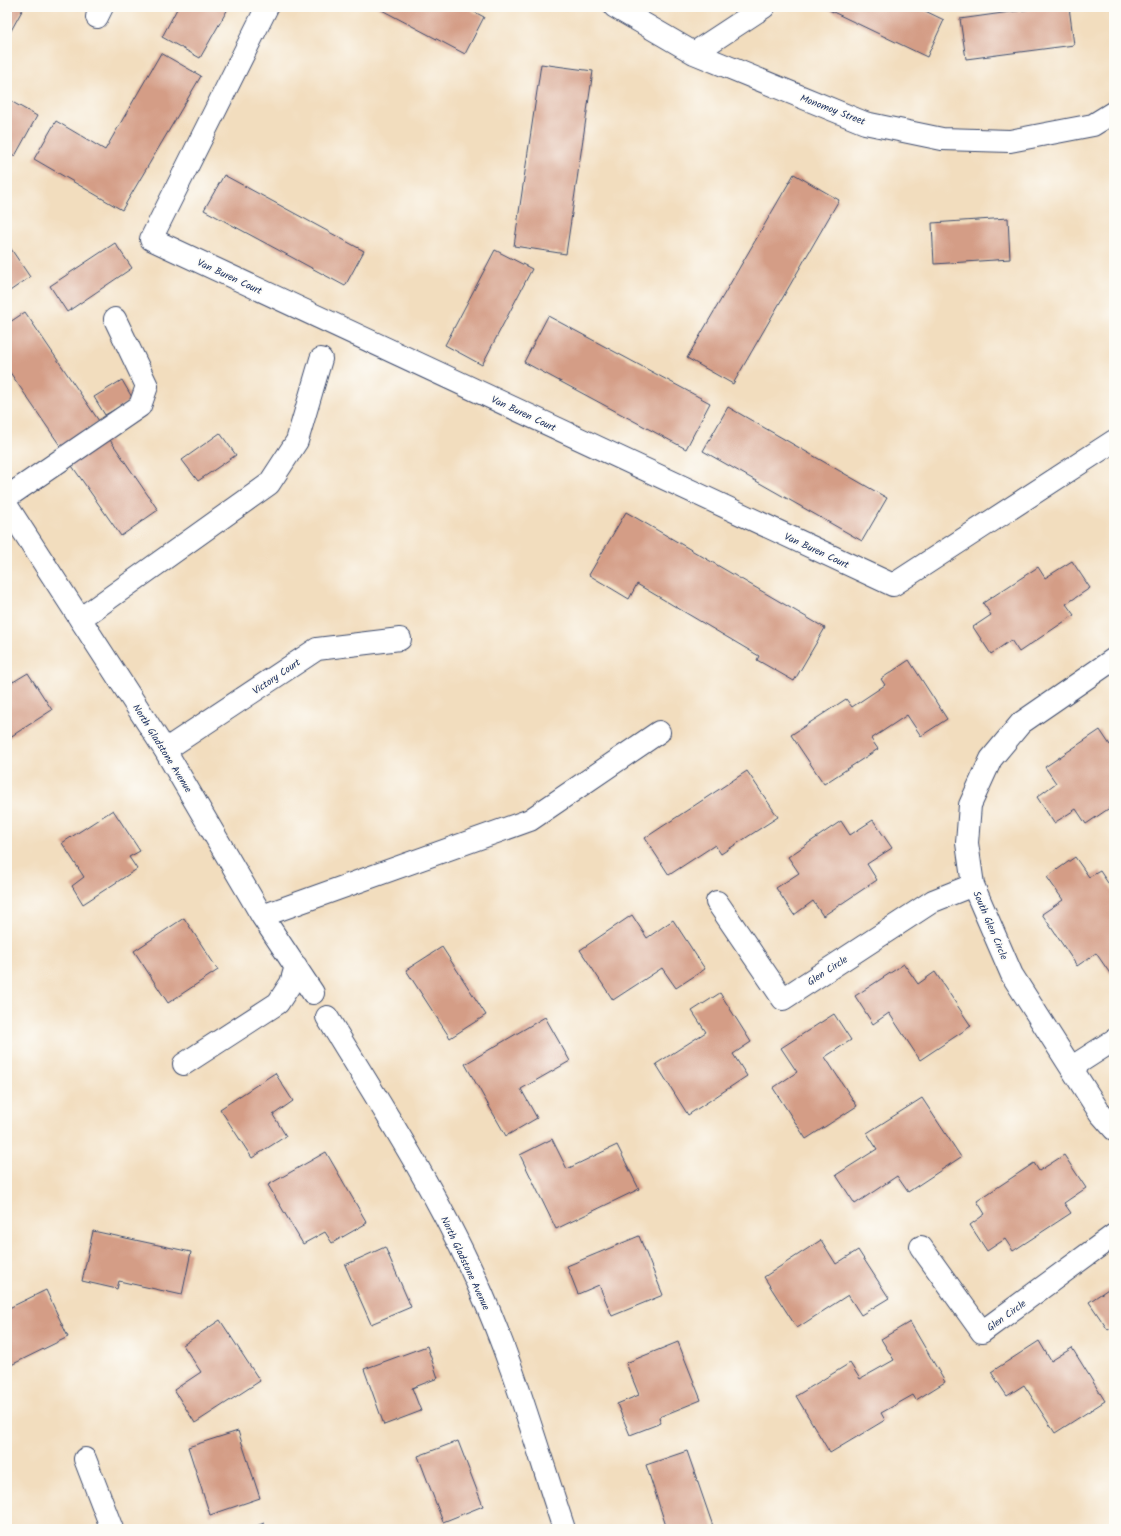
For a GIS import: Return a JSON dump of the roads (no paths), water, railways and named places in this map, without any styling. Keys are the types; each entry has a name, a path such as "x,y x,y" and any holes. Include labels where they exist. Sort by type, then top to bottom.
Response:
{"street":[{"name":"Van Buren Court","path":"267,7 151,239 892,585 1114,441"},
{"name":"Monomoy Street","path":"615,7 694,53 865,123 942,139 1010,141 1093,125 1114,112"},
{"path":"694,53 764,7"},
{"path":"7,496 140,406 147,386 114,319"},
{"path":"80,619 269,484 297,441 321,359"},
{"name":"North Gladstone Avenue","path":"7,506 165,750 262,916 313,993"},
{"name":"Victory Court","path":"165,750 317,649 400,639"},
{"name":"South Glen Circle","path":"1114,659 1021,723 991,759 970,805 967,843 973,885 1012,975 1100,1113 1114,1129"},
{"path":"262,916 530,820 659,732"},
{"name":"Glen Circle","path":"717,902 783,999 933,901 973,885"},
{"path":"184,1064 278,1002 291,983 296,966"},
{"name":"North Gladstone Avenue","path":"327,1017 444,1215 475,1278 505,1349 564,1529"},
{"path":"1072,1067 1114,1040"},
{"name":"Glen Circle","path":"921,1247 982,1332 1114,1235"},
{"path":"85,1459 112,1529"}]}
